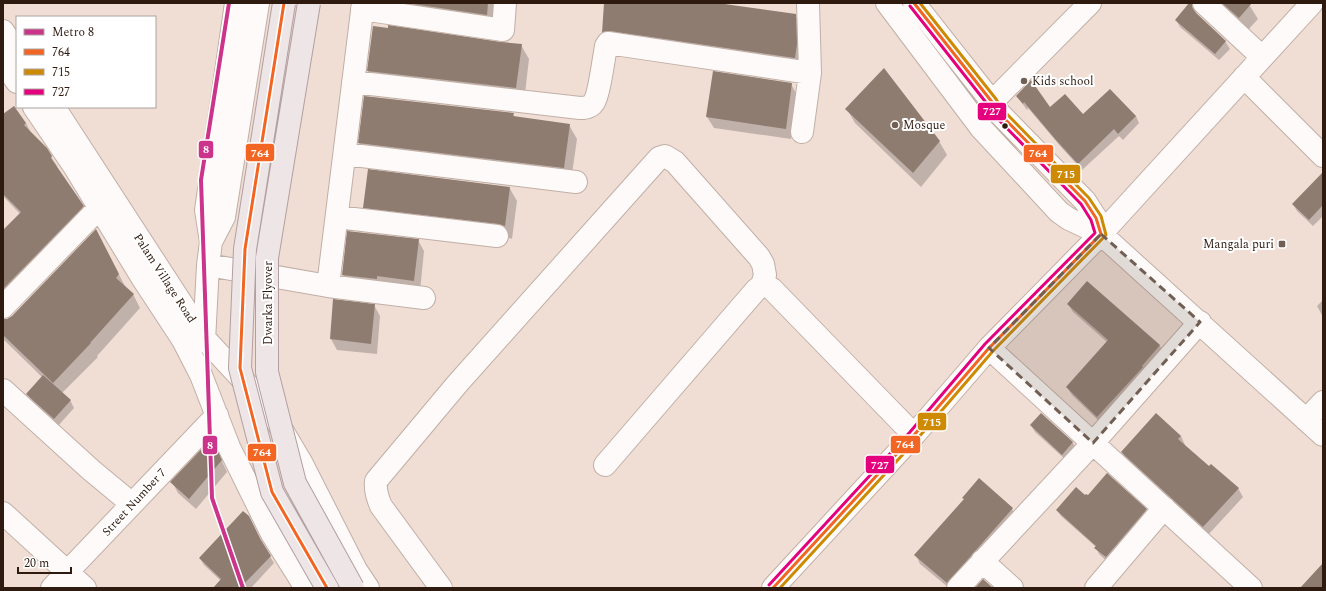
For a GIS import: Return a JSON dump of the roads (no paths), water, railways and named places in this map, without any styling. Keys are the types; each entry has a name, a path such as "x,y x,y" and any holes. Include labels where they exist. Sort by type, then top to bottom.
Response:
{"main road":[{"name":"Dwarka Flyover","path":"284,3 245,249 240,368 272,492 327,588"},
{"name":"Dwarka Flyover","path":"309,3 267,258 267,372 295,483 353,588"}],"street":[{"path":"201,375 208,265 211,242 206,210 236,3"},
{"path":"211,242 224,217 258,3"},
{"path":"328,286 363,6 503,30 505,3"},
{"path":"887,3 980,128 1059,212 1069,219 1101,234 1200,322 1323,435"},
{"path":"914,3 992,102 998,112 1085,201 1096,218 1101,234"},
{"path":"992,102 1090,3"},
{"path":"1204,3 1262,57"},
{"path":"773,588 914,435 989,348 1101,234 1312,3"},
{"path":"802,132 810,73 803,4"},
{"path":"3,31 16,50"},
{"path":"353,82 586,108 591,106 596,99 606,46 608,43 810,73"},
{"path":"3,62 16,81"},
{"path":"1244,77 1323,156"},
{"name":"Palam Village Road","path":"35,108 74,166 183,340 201,375 229,448 272,534 306,588"},
{"name":"Palam Village Road","path":"55,108 204,338 269,408 301,462 352,563 368,588"},
{"path":"344,154 576,182"},
{"path":"441,588 381,506 376,494 376,481 458,383 659,158 665,156 675,162 759,257 765,270 765,275 762,285 756,290 605,465"},
{"path":"3,307 99,208"},
{"path":"337,217 497,236"},
{"path":"208,265 328,286 424,298"},
{"path":"762,285 772,289 914,435"},
{"path":"958,588 1093,443 1200,322"},
{"path":"989,348 1164,508 1244,586"},
{"path":"3,390 91,470 132,504"},
{"path":"1306,420 1323,402"},
{"name":"Street Number 7","path":"52,588 217,415"},
{"path":"1096,588 1164,508"},
{"path":"3,513 85,588"},
{"path":"982,561 1012,588"}],"metro line":[{"name":"8","path":"229,3 201,180 212,498 243,588"}],"place":[{"name":"Kids school","path":"1024,81"},
{"name":"Mosque","path":"895,125"},
{"name":"Mangala puri","path":"1282,244"}]}
